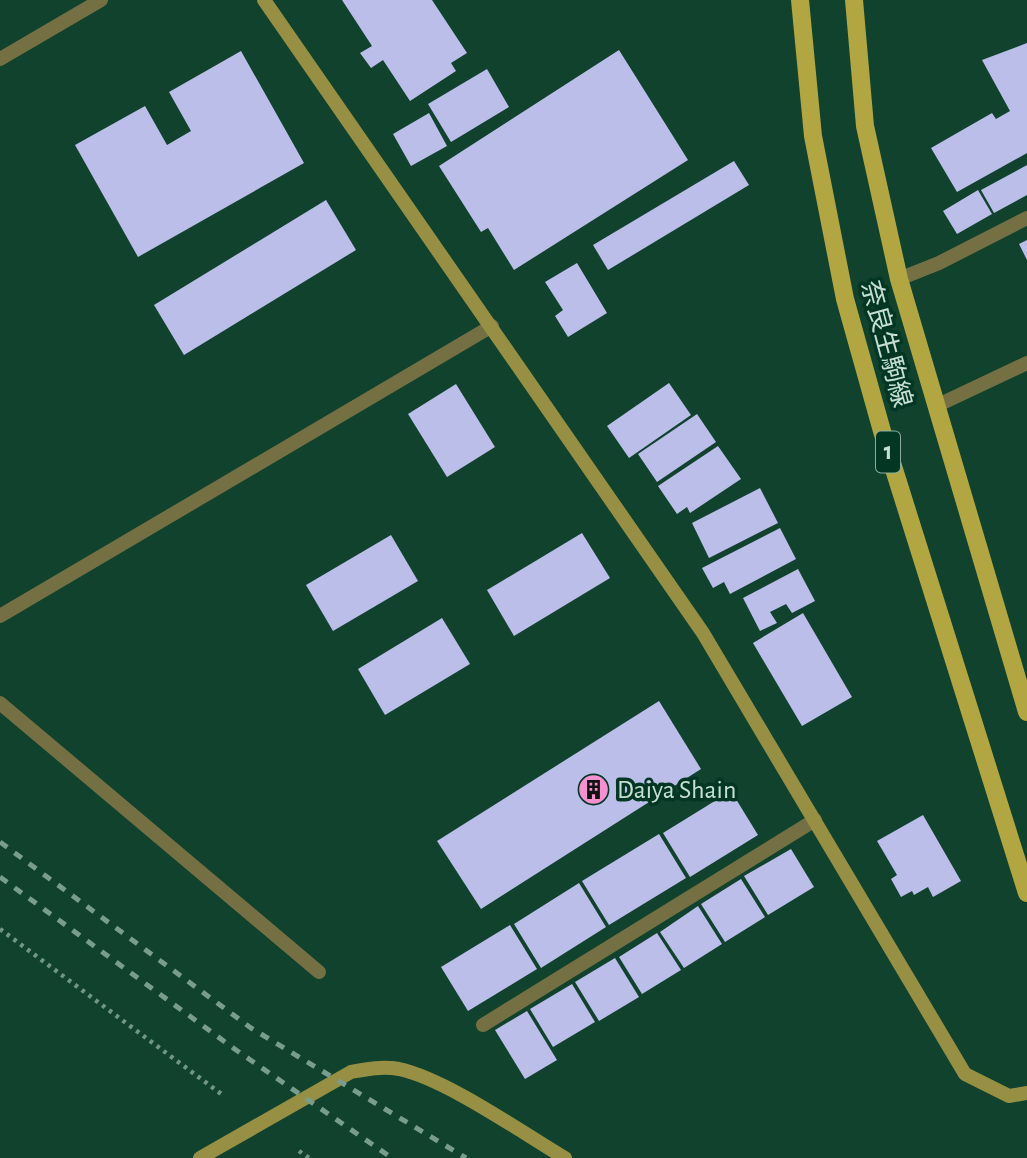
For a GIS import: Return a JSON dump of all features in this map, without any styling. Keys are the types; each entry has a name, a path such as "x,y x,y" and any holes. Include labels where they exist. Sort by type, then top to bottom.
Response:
{"main road":[{"name":"奈良生駒線","path":"800,0 813,136 845,299 882,431 1027,892"},
{"name":"奈良生駒線","path":"854,0 865,126 899,279 1027,712"}],"street":[{"path":"0,59 101,0"},
{"path":"264,0 703,633 965,1074 1009,1096 1027,1093"},
{"path":"899,279 939,263 1027,218"},
{"path":"0,616 492,326"},
{"path":"936,406 1027,363"},
{"path":"0,703 319,972"},
{"path":"483,1025 815,820"},
{"path":"200,1158 351,1072 377,1068 398,1069 431,1080 565,1158"}],"path":[{"path":"0,929 224,1096"},
{"path":"299,1151 309,1158"}],"building":[{"path":"342,0 432,0 467,53 451,63 456,71 410,101 383,60 371,68 360,53 372,46"},
{"path":"1027,43 1027,153 957,192 931,148 992,113 996,119 1010,111 982,60"},
{"path":"619,50 688,160 514,270 488,228 481,232 439,166"},
{"path":"241,51 304,163 138,257 75,145 145,106 167,145 191,131 169,92"},
{"path":"487,69 509,107 451,142 428,104"},
{"path":"429,113 447,146 411,166 393,134"},
{"path":"734,161 749,185 608,270 593,245"},
{"path":"1027,165 1027,195 994,213 981,190"},
{"path":"978,190 992,214 957,234 943,211"},
{"path":"326,200 356,250 184,355 154,305"},
{"path":"1027,240 1027,260 1019,244"},
{"path":"577,263 607,313 568,337 555,316 563,310 545,282"},
{"path":"669,383 691,415 629,458 607,426"},
{"path":"456,384 495,447 447,477 408,414"},
{"path":"697,414 716,442 657,482 638,454"},
{"path":"718,446 741,479 690,513 687,507 677,514 658,486"},
{"path":"760,488 778,523 709,558 692,523"},
{"path":"780,528 796,559 730,594 724,582 713,588 702,568"},
{"path":"582,533 610,578 514,636 487,590"},
{"path":"391,535 418,581 333,631 306,585"},
{"path":"798,569 815,601 792,613 786,604 770,612 777,623 760,631 743,598"},
{"path":"803,613 852,697 802,726 753,643"},
{"path":"442,618 470,664 385,715 358,669"},
{"name":"Daiya Shain","path":"659,701 701,769 481,909 437,841"},
{"path":"731,791 758,835 690,877 663,833"},
{"path":"923,815 961,881 933,897 928,887 914,895 912,891 901,897 891,879 897,875 877,841"},
{"path":"659,834 686,878 609,925 582,881"},
{"path":"791,849 814,887 768,915 744,876"},
{"path":"741,879 765,917 725,942 701,904"},
{"path":"579,883 606,927 541,968 514,924"},
{"path":"698,906 722,944 684,968 660,932"},
{"path":"510,925 537,969 468,1011 441,967"},
{"path":"657,933 681,970 642,994 619,957"},
{"path":"615,958 639,997 599,1021 575,982"},
{"path":"572,984 595,1022 553,1047 530,1009"},
{"path":"527,1011 557,1060 525,1079 495,1030"}],"railway":[{"path":"0,842 251,1028 466,1158"},
{"path":"0,877 236,1050 392,1158"}],"place":[{"name":"Daiya Shain","path":"594,790"}]}
